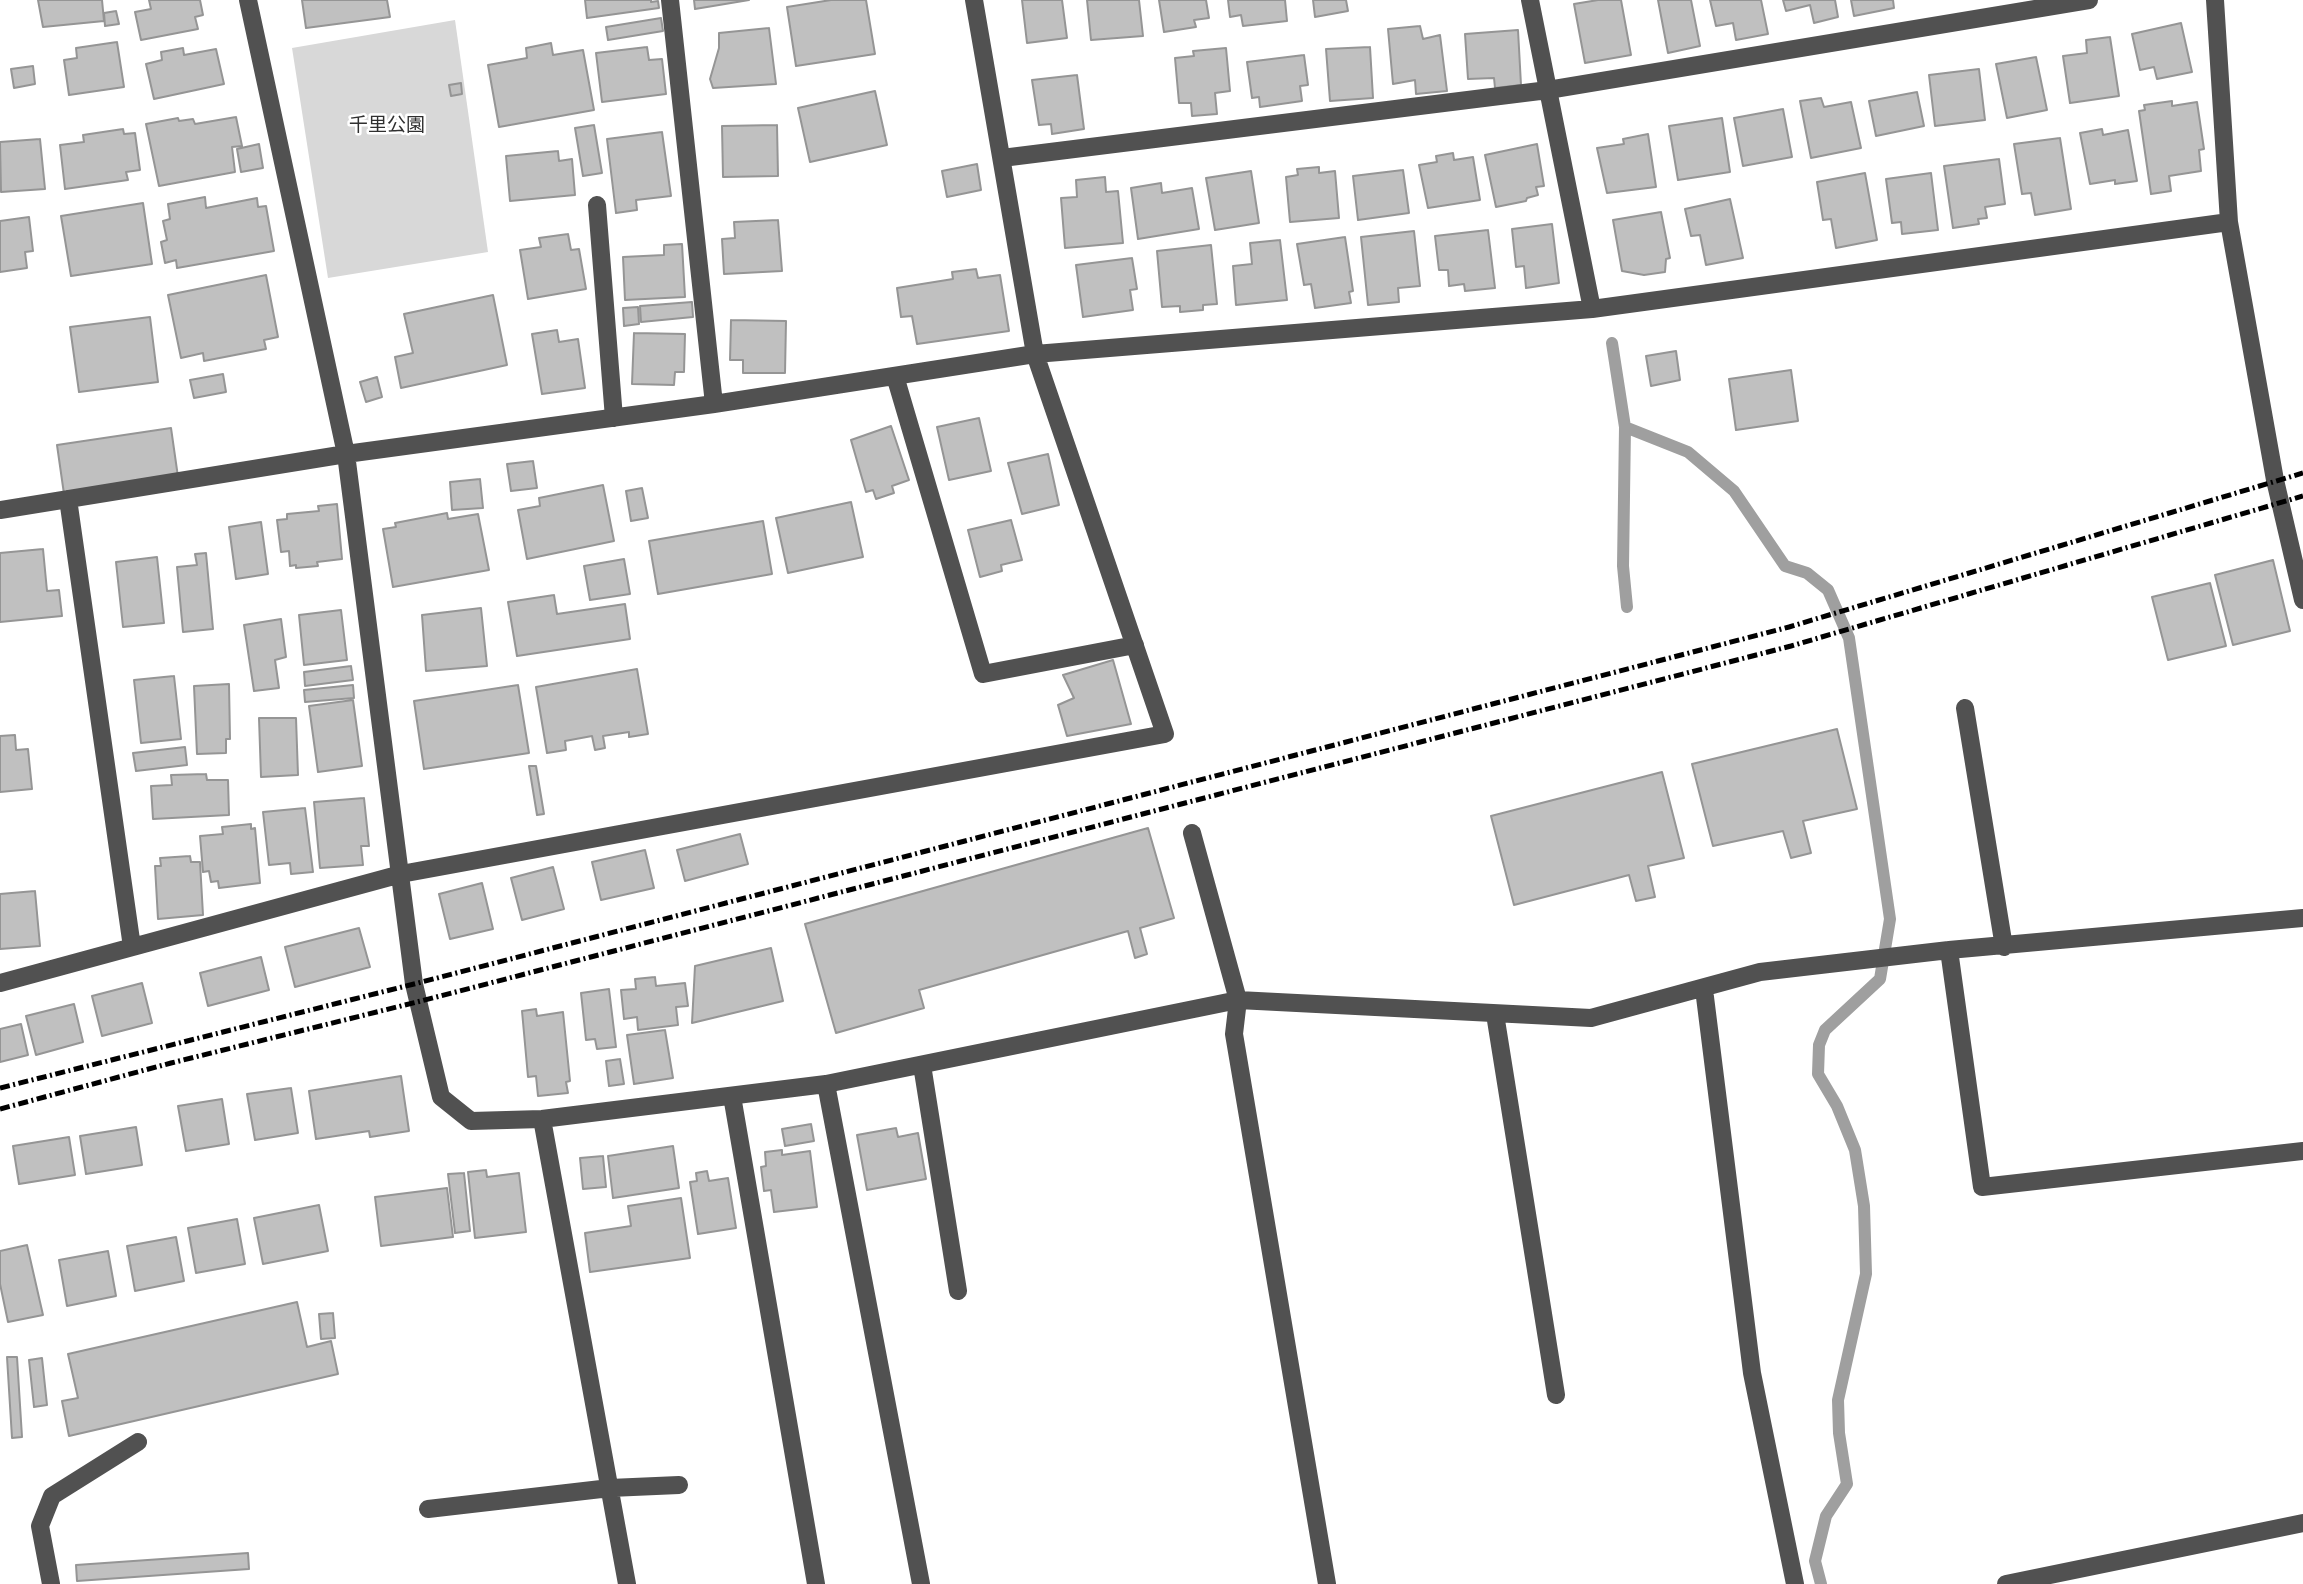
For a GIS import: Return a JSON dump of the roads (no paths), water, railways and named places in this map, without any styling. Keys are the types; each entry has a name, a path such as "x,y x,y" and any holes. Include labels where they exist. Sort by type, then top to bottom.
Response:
{"street":[{"path":"248,0 346,454 417,1002 441,1097 471,1121 542,1119 826,1084 1238,1000 1591,1018 1760,972 1950,950 2303,918"},
{"path":"670,0 714,404"},
{"path":"0,983 401,874 1164,734 1035,354 974,0"},
{"path":"1530,0 1592,309"},
{"path":"1002,158 1548,90 2089,0"},
{"path":"2215,0 2229,222 2276,480 2303,600"},
{"path":"597,205 614,418"},
{"path":"0,510 346,454 714,404 1035,354 1592,309 2229,222"},
{"path":"895,376 983,674 1135,645"},
{"path":"68,499 132,947"},
{"path":"1965,708 2004,947"},
{"path":"1192,832 1238,1000 1234,1034 1326,1584"},
{"path":"1950,950 1982,1186 2303,1151"},
{"path":"1704,989 1752,1373 1795,1584"},
{"path":"1495,1014 1556,1395"},
{"path":"922,1065 958,1290"},
{"path":"826,1084 921,1584"},
{"path":"732,1096 816,1584"},
{"path":"542,1119 627,1584"},
{"path":"51,1584 40,1525 52,1496 138,1442"},
{"path":"428,1509 610,1488 679,1485"},
{"path":"2006,1584 2303,1522"}],"waterway":[{"path":"1612,343 1625,427 1688,452 1734,491 1785,566 1807,573 1828,590 1849,638 1890,919 1880,979 1825,1030 1819,1045 1818,1074 1837,1106 1855,1150 1864,1206 1866,1274 1838,1400 1839,1433 1847,1484 1826,1516 1815,1561 1821,1584"},
{"path":"1625,427 1623,566 1627,607"}],"railway":[{"path":"0,1088 414,984 1789,627 2303,473"},
{"path":"0,1109 1791,646 2303,496"}],"park label":[{"name":"千里公園","path":"387,126"}]}
